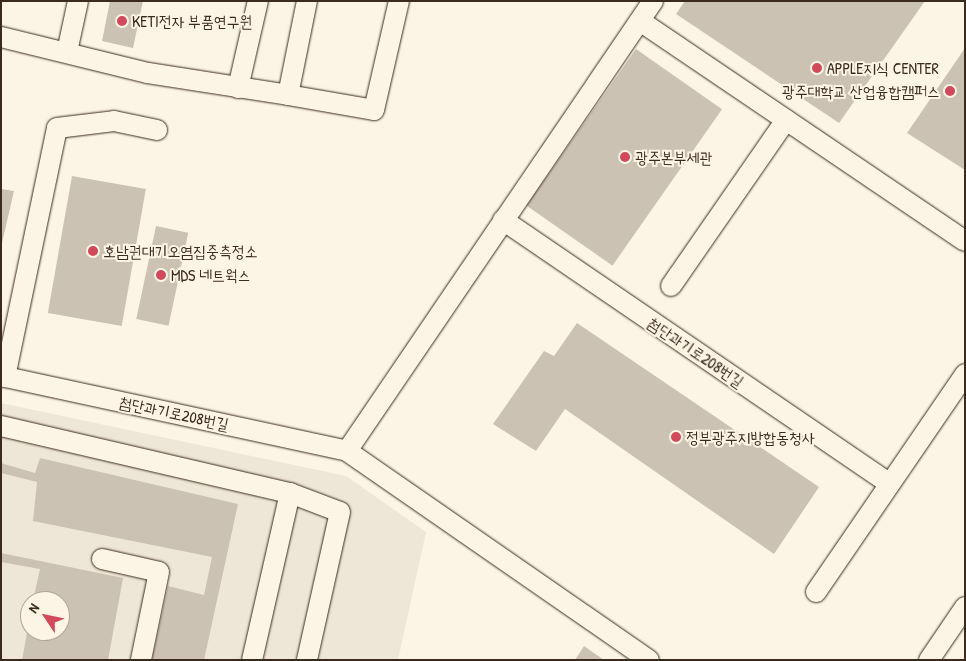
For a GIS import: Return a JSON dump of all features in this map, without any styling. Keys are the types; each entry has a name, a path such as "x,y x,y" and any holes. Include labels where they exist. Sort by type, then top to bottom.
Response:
{"street":[{"path":"67,52 78,1"},
{"path":"238,88 258,1"},
{"path":"288,95 307,1"},
{"path":"1,37 148,73 374,110 399,1"},
{"path":"347,451 653,1"},
{"path":"640,21 965,241"},
{"path":"3,377 57,128 114,120 156,130"},
{"path":"671,286 786,120"},
{"name":"첨단과기로208번길","path":"503,220 890,484"},
{"path":"816,592 965,374"},
{"name":"첨단과기로208번길","path":"3,377 347,451 649,660"},
{"path":"1,426 290,493 340,512 307,660"},
{"path":"252,660 290,493"},
{"path":"102,559 159,572 142,660"},
{"path":"929,660 965,607"}],"shaded area":[{"path":"1,403 346,476 426,532 398,660 1,660"}],"building":[{"name":"KETI전자 부품연구원","path":"110,1 143,1 133,48 102,41"},
{"name":"APPLE지식 CENTER","path":"685,1 925,1 839,123 676,14"},
{"name":"광주대학교 산업융합캠퍼스","path":"965,48 965,170 907,133"},
{"name":"광주본부세관","path":"636,49 722,109 612,266 526,205"},
{"name":"호남권대기오염집중측정소","path":"72,176 146,189 122,326 48,313"},
{"path":"1,189 14,191 2,243 1,243"},
{"name":"MDS 네트웍스","path":"156,226 188,233 169,326 136,319"},
{"name":"정부광주지방합동청사","path":"577,323 819,487 774,554 565,409 536,451 493,424 544,351 554,356"},
{"path":"40,458 238,504 204,660 152,660 168,586 204,595 212,557 33,521 37,482 1,473 1,463 35,473"},
{"path":"1,553 123,578 108,660 22,660 26,641 70,641 70,591 35,591 40,569 1,562"},
{"path":"584,646 604,660 575,660"}],"place":[{"name":"KETI전자 부품연구원","path":"122,21"},
{"name":"APPLE지식 CENTER","path":"817,68"},
{"name":"광주대학교 산업융합캠퍼스","path":"950,91"},
{"name":"광주본부세관","path":"625,157"},
{"name":"호남권대기오염집중측정소","path":"93,251"},
{"name":"MDS 네트웍스","path":"161,275"},
{"name":"정부광주지방합동청사","path":"676,437"}]}
